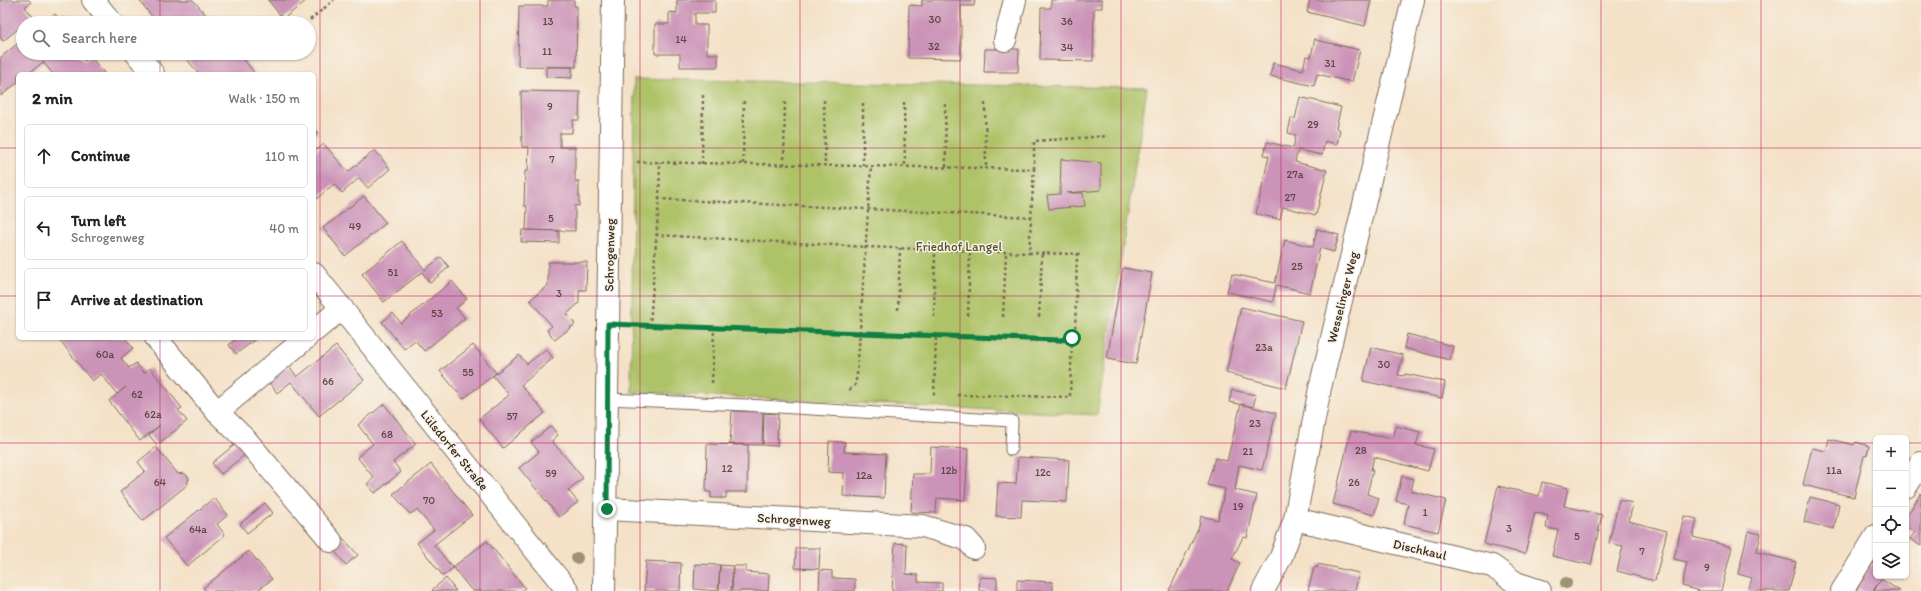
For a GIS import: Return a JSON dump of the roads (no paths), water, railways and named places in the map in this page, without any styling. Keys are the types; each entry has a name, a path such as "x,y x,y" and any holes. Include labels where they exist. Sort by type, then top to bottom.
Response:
{"street":[{"path":"93,0 106,16"},
{"name":"Schrogenweg","path":"604,591 607,509 607,399 613,0"},
{"path":"1005,40 1015,0"},
{"name":"Wesselinger Weg","path":"1264,591 1280,557 1295,519 1320,388 1413,0"},
{"path":"142,60 151,72"},
{"name":"Lülsdorfer Straße","path":"316,276 568,591"},
{"path":"316,329 342,308"},
{"path":"158,340 216,412 247,441 331,541"},
{"path":"216,412 304,340"},
{"path":"1909,482 1921,463"},
{"name":"Schrogenweg","path":"607,509 923,526 966,539 974,548"},
{"name":"Dischkaul","path":"1295,519 1492,566 1515,587 1540,591"},
{"path":"1842,591 1873,541"}],"lane":[{"path":"607,399 746,405 1012,421 1011,450"}],"park label":[{"name":"Friedhof Langel","path":"959,246"}]}
